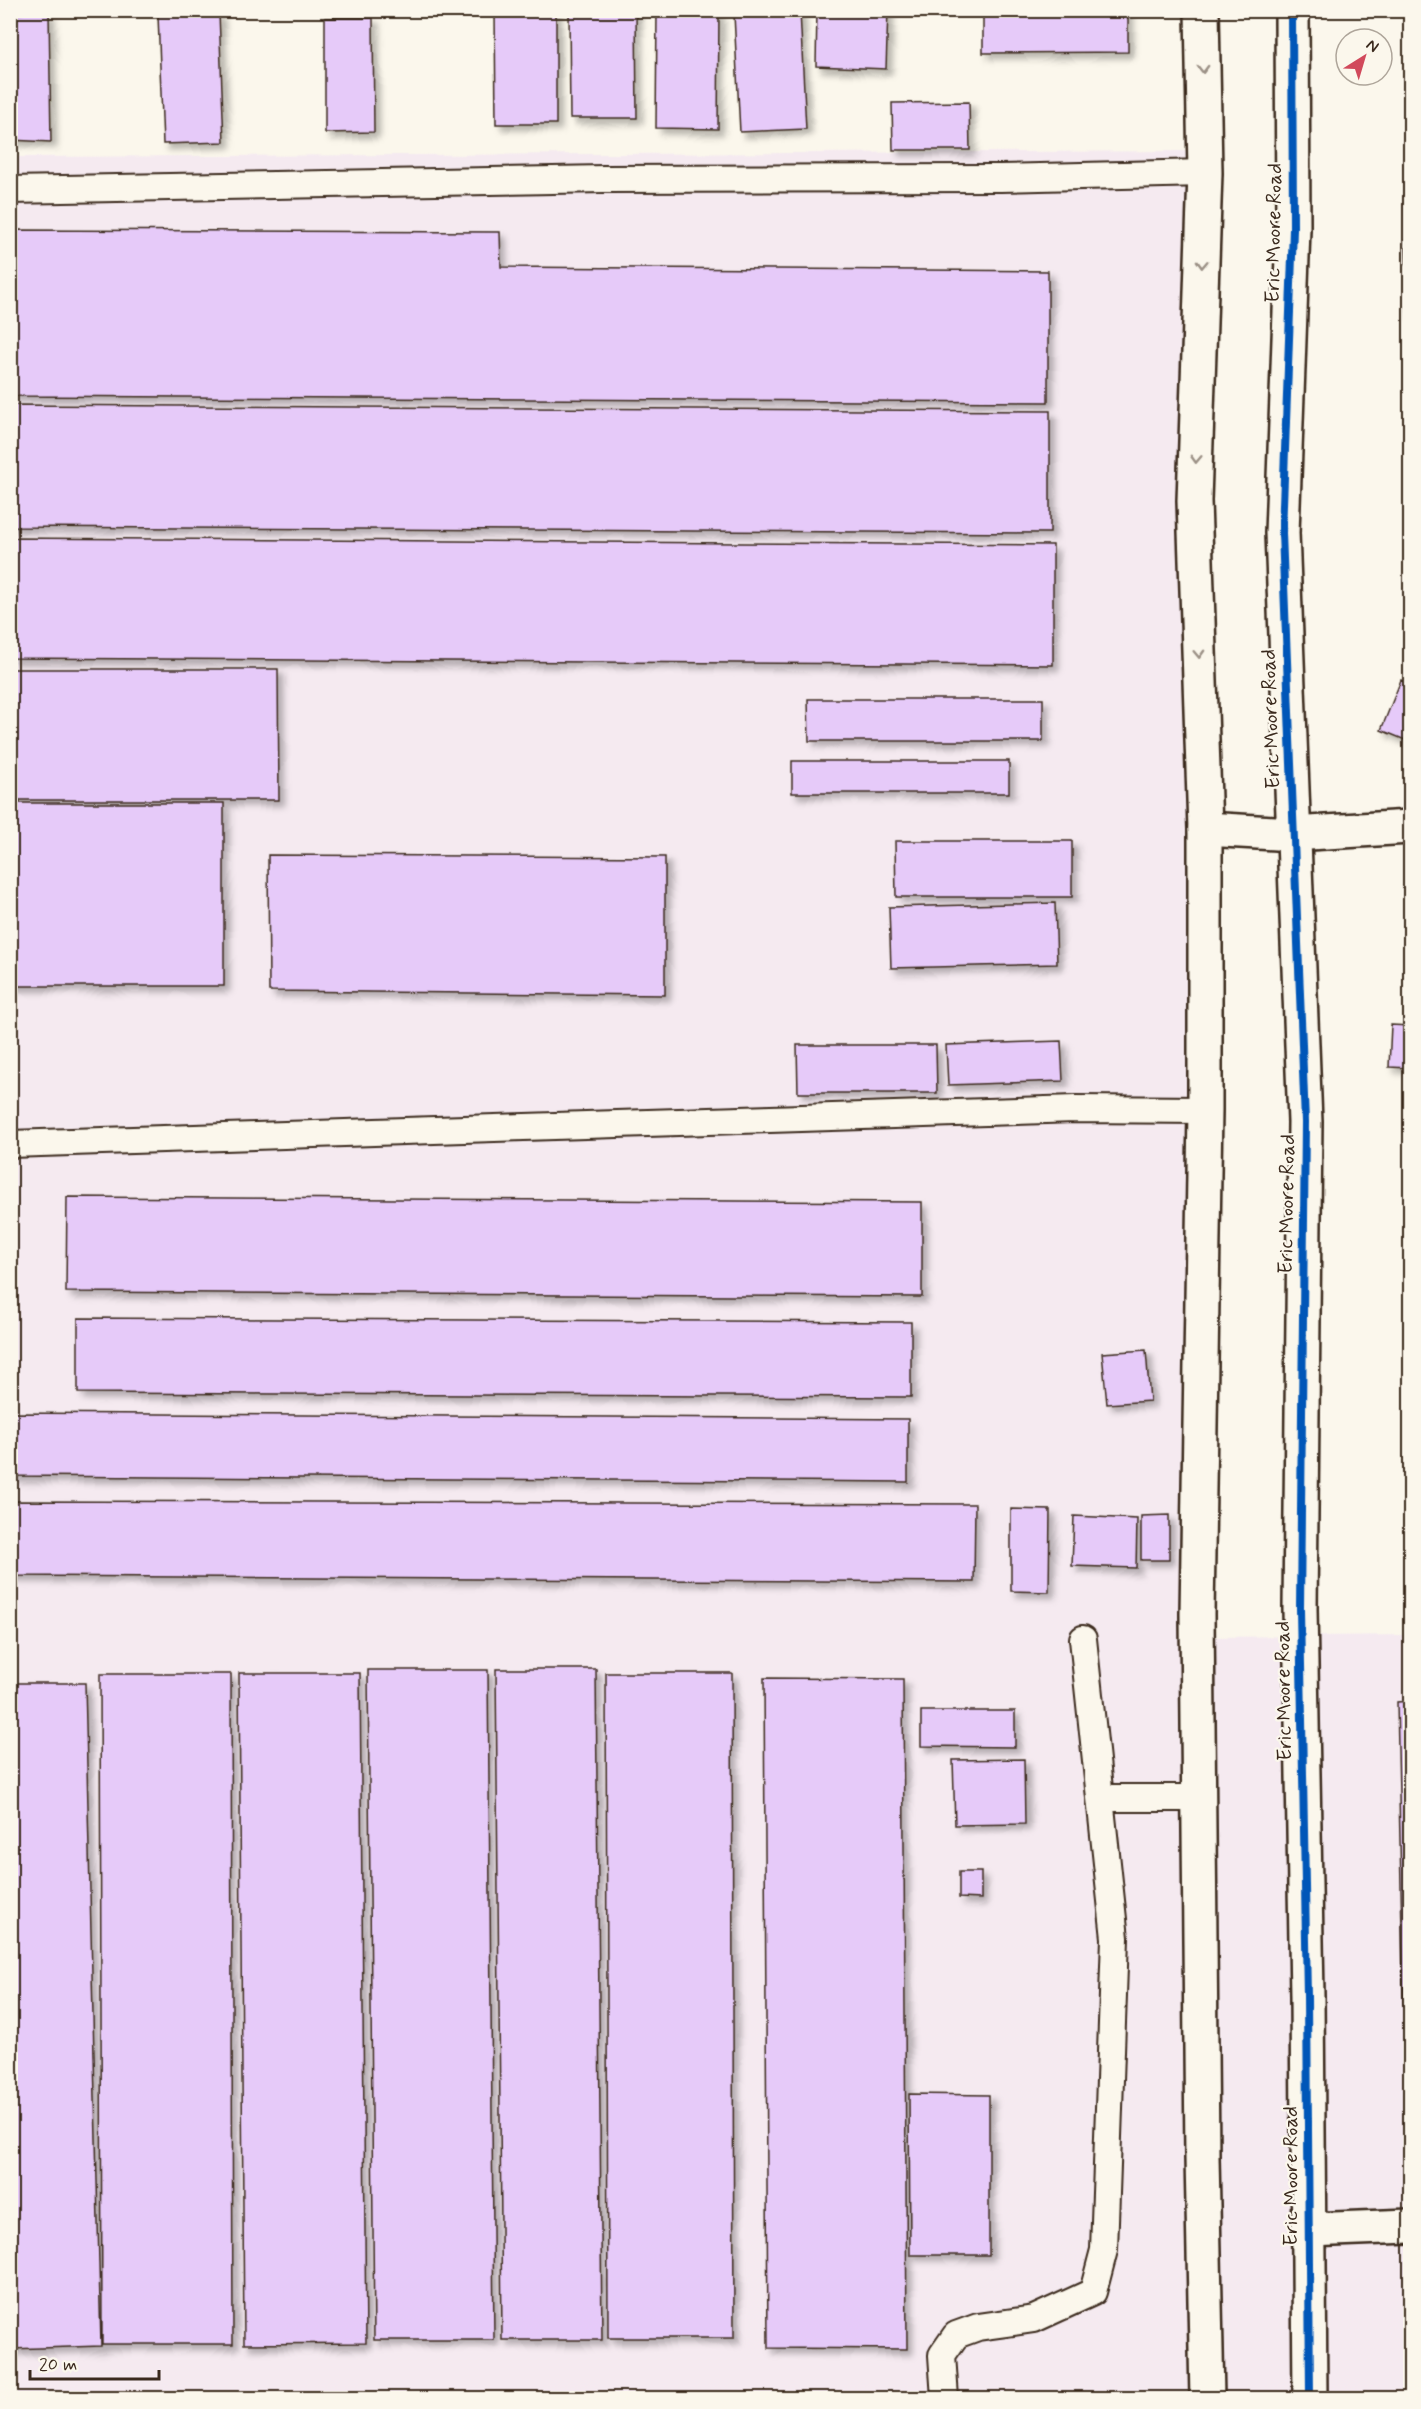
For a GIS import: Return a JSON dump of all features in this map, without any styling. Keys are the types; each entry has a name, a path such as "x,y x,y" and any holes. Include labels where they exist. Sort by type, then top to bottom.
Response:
{"street":[{"path":"1202,10 1205,173 1194,501 1205,829 1205,1110 1197,1614 1202,2157 1207,2398"},
{"name":"Eric Moore Road","path":"1292,10 1293,230 1282,533 1305,1122 1300,1609 1310,2398"},
{"path":"1205,829 1292,834 1410,826"},
{"path":"1309,2230 1410,2226"}],"lane":[{"path":"10,190 604,178 1000,178 1205,173"},
{"path":"10,1144 1075,1109 1205,1110"},
{"path":"945,2398 942,2355 956,2335 978,2327 1034,2319 1059,2310 1093,2292 1101,2261 1108,2175 1115,1938 1083,1639"},
{"path":"1100,1798 1200,1798"}],"shaded area":[{"path":"1192,151 1210,1637 1410,1635 1410,2398 11,2398 10,157"}],"building":[{"path":"495,10 556,10 556,124 496,124"},
{"path":"569,10 636,10 637,118 570,118"},
{"path":"817,10 888,10 886,69 816,66"},
{"path":"983,10 1128,10 1128,52 983,53"},
{"path":"657,11 719,12 718,129 656,128"},
{"path":"800,11 806,129 740,132 734,14"},
{"path":"49,12 51,142 10,140 10,14"},
{"path":"219,13 224,142 163,144 158,15"},
{"path":"325,18 373,18 374,132 325,133"},
{"path":"969,102 970,150 893,150 892,103"},
{"path":"1404,151 1410,151 1410,335 1408,335"},
{"path":"10,230 500,232 501,267 1048,271 1048,402 10,396"},
{"path":"10,405 1050,411 1050,533 10,527"},
{"path":"10,538 1053,545 1053,665 10,658"},
{"path":"10,669 278,669 279,800 10,800"},
{"path":"1401,680 1410,684 1410,742 1381,730"},
{"path":"808,699 1043,699 1043,741 809,741"},
{"path":"792,761 1009,761 1009,793 792,793"},
{"path":"10,803 224,803 224,986 10,986"},
{"path":"895,841 1072,841 1072,897 896,897"},
{"path":"268,855 665,857 665,995 269,991"},
{"path":"1055,903 1057,964 891,968 889,907"},
{"path":"1391,1025 1410,1026 1410,1068 1389,1067"},
{"path":"1061,1041 1063,1081 948,1085 946,1045"},
{"path":"797,1045 936,1045 937,1093 798,1093"},
{"path":"67,1197 922,1202 922,1297 66,1292"},
{"path":"78,1318 911,1322 911,1397 78,1393"},
{"path":"1146,1350 1150,1401 1107,1404 1102,1353"},
{"path":"10,1413 908,1419 908,1482 10,1476"},
{"path":"10,1501 975,1504 974,1582 10,1576"},
{"path":"1011,1509 1050,1510 1049,1592 1011,1591"},
{"path":"1169,1515 1169,1560 1141,1560 1141,1516"},
{"path":"1074,1516 1137,1519 1136,1568 1072,1566"},
{"path":"496,1669 596,1669 602,2340 502,2340"},
{"path":"368,1670 488,1670 494,2340 374,2340"},
{"path":"239,1673 360,1673 366,2343 244,2344"},
{"path":"606,1673 732,1673 734,2338 608,2338"},
{"path":"100,1674 231,1674 233,2344 102,2344"},
{"path":"764,1678 903,1679 907,2349 768,2348"},
{"path":"10,1683 85,1683 101,2346 10,2349"},
{"path":"1410,1701 1410,2115 1406,2115 1397,1702"},
{"path":"921,1711 1015,1711 1015,1747 921,1746"},
{"path":"1024,1759 1025,1824 955,1825 953,1760"},
{"path":"959,1872 981,1872 981,1899 959,1898"},
{"path":"909,2094 989,2095 989,2255 910,2255"}],"cycle path":[{"path":"1292,10 1293,229 1282,533 1305,1122 1300,1609 1307,1996 1310,2398"}]}
